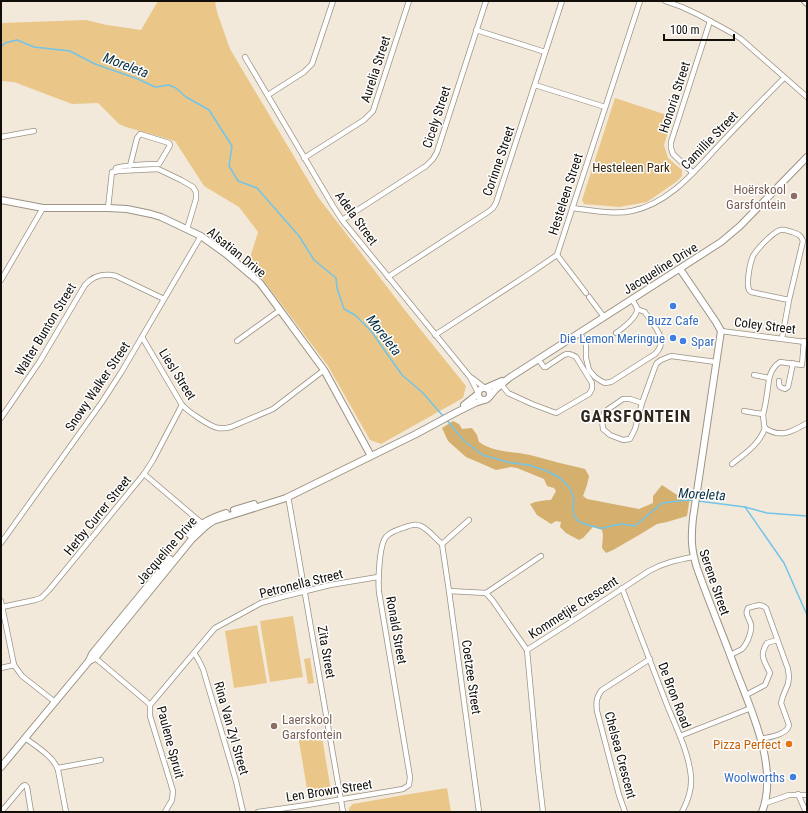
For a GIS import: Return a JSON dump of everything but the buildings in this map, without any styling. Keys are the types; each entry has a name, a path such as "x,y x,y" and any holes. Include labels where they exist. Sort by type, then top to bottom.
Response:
{"street":[{"path":"268,95 308,69 312,64 333,1"},
{"name":"Aurelia Street","path":"304,158 364,120 373,112 409,1"},
{"name":"Cicely Street","path":"342,220 426,166 433,159 437,152 486,1"},
{"name":"Corinne Street","path":"388,277 488,212 496,204 562,1"},
{"name":"Hesteleen Street","path":"435,334 557,255 640,1"},
{"path":"665,1 682,7 737,36 807,97"},
{"name":"Honoria Street","path":"692,173 673,154 671,142 710,21"},
{"path":"476,30 545,52"},
{"name":"Adela Street","path":"245,57 342,220 470,377 478,394"},
{"name":"Camillie Street","path":"572,208 614,212 631,211 651,205 680,186 784,78"},
{"path":"535,85 605,107"},
{"path":"1,138 34,131"},
{"path":"108,208 113,173 116,168 120,166 130,166 159,164 170,145 169,143 140,134 137,138 130,166"},
{"name":"Jacqueline Drive","path":"490,396 509,378 715,246 740,226 807,157"},
{"path":"113,173 158,169 193,187 196,192 196,202 187,229"},
{"name":"Alsatian Drive","path":"1,200 43,208 126,209 161,217 201,236 226,254 255,279 266,291 324,370 371,456"},
{"path":"1,280 43,208"},
{"path":"782,338 803,241 798,234 781,230 770,236 754,254 751,262 748,288 754,293 790,300"},
{"name":"Snowy Walker Street","path":"1,543 102,402 122,371 201,236"},
{"path":"557,255 604,317"},
{"path":"680,268 721,331"},
{"name":"Walter Bunton Street","path":"1,418 3,410 40,362 85,285 91,279 105,274 116,276 164,299"},
{"path":"616,333 637,313 637,309 632,299"},
{"path":"580,332 586,345 588,370 601,381 611,382 655,354 660,349 660,335 645,312 637,309"},
{"path":"237,341 280,310"},
{"name":"Coley Street","path":"721,331 806,342"},
{"name":"Serene Street","path":"721,331 693,518 693,557 751,708 764,750 767,776 766,803 762,812"},
{"name":"Liesl Street","path":"142,337 182,405 192,413 219,428 225,428 273,409 324,370"},
{"path":"732,464 751,449 765,428 764,414 769,378 772,369 780,362 802,365 806,342"},
{"path":"502,384 508,393 556,413 591,392 592,383 576,357 573,355 566,354 546,367 544,367 538,359"},
{"path":"642,403 625,398 620,400 604,413 602,422 603,429 610,435 620,439 630,439 635,429 642,403 655,367 661,360 671,356 716,362"},
{"path":"779,382 780,387 785,389 788,387 793,363"},
{"path":"754,375 769,378"},
{"name":"Adela Street","path":"470,377 485,388"},
{"name":"Jacqueline Drive","path":"485,388 509,378"},
{"path":"485,388 490,392 488,399 484,400 480,398 478,394 480,390 485,388"},
{"name":"Jacqueline Drive","path":"452,414 478,394"},
{"name":"Jacqueline Drive","path":"1,767 204,524 214,516 245,506 288,496 371,456 452,414 484,400"},
{"name":"Herby Currer Street","path":"2,607 36,600 44,596 144,474 182,405"},
{"path":"744,410 764,414"},
{"path":"765,428 778,433 788,433 807,423"},
{"path":"144,474 204,524"},
{"name":"Zita Street","path":"288,496 343,812"},
{"path":"442,544 470,520"},
{"name":"Ronald Street","path":"403,789 409,785 410,777 379,592 378,577 382,549 384,540 388,535 397,530 414,525 422,527 442,544"},
{"name":"Coetzee Street","path":"442,544 480,812"},
{"path":"449,590 486,593 541,556"},
{"name":"Kommetjie Crescent","path":"543,812 527,650 649,571 672,560 693,557"},
{"name":"Petronella Street","path":"150,705 215,628 261,603 330,585 378,577"},
{"name":"De Bron Road","path":"622,588 680,736 690,769 690,794 682,812"},
{"path":"486,593 527,650"},
{"path":"1,601 14,665 22,676 55,702"},
{"path":"730,655 742,648 751,630 751,624 746,614 748,608 756,605 766,608 788,669 788,684 781,699 781,703 789,726 785,732 761,739"},
{"path":"746,695 765,685 770,673 763,656 763,652 767,643 777,640"},
{"name":"Rina Van Zyl Street","path":"194,653 203,669 236,781 243,812"},
{"name":"Paulene Spruit","path":"92,658 146,700 150,705 151,718 173,792 172,800 164,812"},
{"name":"Chelsea Crescent","path":"625,812 619,795 596,704 597,698 602,690 650,660"},
{"path":"1,668 14,665"},
{"path":"680,736 751,708"},
{"path":"25,738 52,760 58,768 66,812"},
{"path":"58,768 101,760"},
{"path":"1,812 25,785 27,787 31,812"},
{"name":"Len Brown Street","path":"258,812 403,789"},
{"path":"798,794 806,812"},
{"path":"766,803 789,795 807,795"}],"green space":[{"path":"158,1 215,1 217,12 230,49 318,197 404,309 466,386 463,398 381,444 370,440 328,366 249,261 258,232 239,207 204,186 175,141 119,124 98,103 72,104 14,82 1,81 1,23 86,20 141,30"},
{"name":"Hesteleen Park","path":"615,98 673,117 664,145 668,158 682,170 682,176 676,182 647,202 619,207 584,204 582,200"},
{"path":"293,616 303,677 270,682 260,621"},
{"path":"257,625 267,683 234,688 225,631"},
{"path":"310,658 314,683 308,684 304,659"},
{"path":"321,731 331,791 308,795 298,735"},
{"path":"447,788 451,812 349,812 349,808 353,804"}],"shaded area":[{"path":"453,421 459,424 462,429 472,428 477,435 479,442 485,446 503,451 530,455 585,469 589,476 583,496 587,499 639,509 653,503 653,496 662,485 677,495 690,497 687,516 657,524 606,553 602,548 602,530 593,527 583,538 579,540 566,533 560,527 561,522 556,521 551,524 537,515 530,504 551,500 556,491 554,488 547,486 544,479 517,468 511,467 496,470 466,457 448,441 442,428"}],"waterway":[{"name":"Moreleta","path":"1,47 5,43 17,40 34,47 70,51 95,64 138,79 155,87 169,85 209,110 232,146 229,166 238,181 257,188 299,236 314,260 336,278 337,288 344,309 355,315 371,331 402,375 423,393 443,416"},
{"name":"Moreleta","path":"446,419 464,441 483,455 507,462 529,465 547,471 560,478 569,487 574,498 574,515 578,521 585,524 599,528 622,524 635,526 662,503 689,500 694,501"},
{"name":"Moreleta","path":"698,501 745,507 767,513 807,516"},
{"path":"745,507 784,563 807,615"}],"place":[{"name":"Hoërskool Garsfontein","path":"794,196"},
{"name":"Buzz Cafe","path":"673,306"},
{"name":"Die Lemon Meringue","path":"673,338"},
{"name":"Spar","path":"683,341"},
{"name":"Laerskool Garsfontein","path":"274,726"},
{"name":"Pizza Perfect","path":"789,744"},
{"name":"Woolworths","path":"793,777"}],"district":[{"name":"GARSFONTEIN","path":"636,416"}]}
